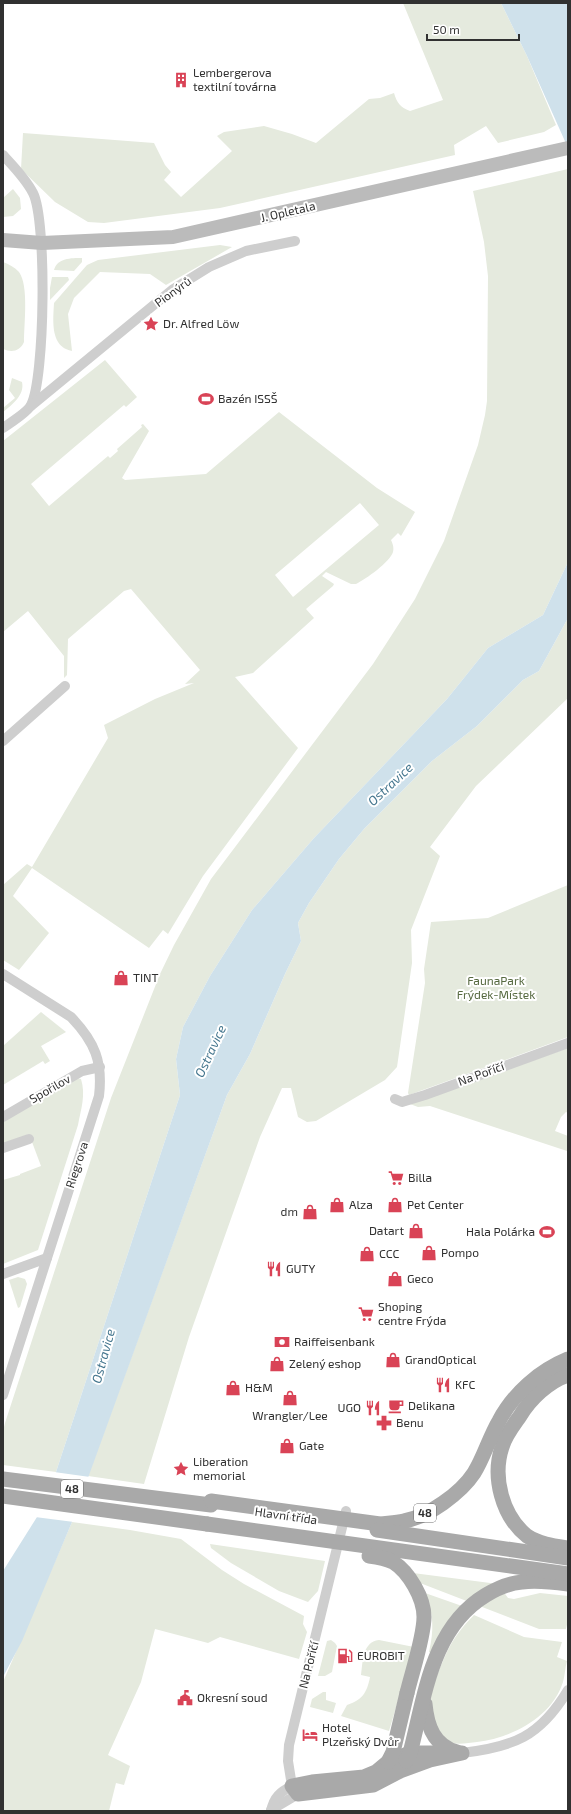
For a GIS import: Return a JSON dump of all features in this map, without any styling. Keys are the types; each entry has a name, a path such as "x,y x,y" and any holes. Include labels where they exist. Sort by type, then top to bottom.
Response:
{"main road":[{"name":"J. Opletala","path":"3,240 42,243 173,237 568,148"},
{"name":"48","path":"3,1479 140,1498 211,1503 380,1524 405,1521 439,1506 451,1497 473,1474 498,1421 509,1404 529,1383 552,1365 568,1359"},
{"path":"568,1375 546,1387 527,1404 506,1437 499,1456 498,1469 504,1503 512,1519 519,1528 528,1536 539,1542 568,1548"},
{"name":"48","path":"3,1496 134,1514 206,1527 568,1574"},
{"name":"Hlavní třída","path":"211,1503 568,1558"},
{"name":"48","path":"206,1527 250,1540 378,1557 390,1561 398,1566 407,1576 417,1594 424,1618 393,1752 394,1766"},
{"path":"295,1790 373,1785 410,1753 432,1667 445,1637 458,1619 474,1603 495,1590 521,1582 540,1581 568,1584"},
{"path":"424,1698 428,1723 434,1737 447,1748 462,1753"},
{"path":"398,1733 402,1744 410,1753 430,1760"},
{"path":"410,1753 462,1753"},
{"path":"394,1766 462,1753"}],"street":[{"path":"3,155 16,169 33,194 38,208 42,243 40,372 31,406"},
{"name":"Pionýrů","path":"3,428 172,290 209,267 246,251 295,241"},
{"path":"3,741 65,686"},
{"name":"Riegrova","path":"3,1395 99,1096 100,1067 95,1050 85,1033 71,1017 4,975"},
{"name":"Na Poříčí","path":"395,1099 402,1102 425,1095 568,1043"},
{"name":"Spořilov","path":"3,1117 82,1071 100,1067"},
{"path":"3,1148 29,1139"},
{"path":"3,1274 47,1258"},
{"name":"Na Poříčí","path":"295,1790 288,1760 289,1745 346,1511"},
{"path":"462,1753 493,1748 525,1738 540,1726 550,1715 568,1690"},
{"path":"271,1811 295,1790"}],"green space":[{"path":"403,3 501,3 527,56 556,125 544,132 498,143 486,126 454,145 455,155 220,208 104,223 88,222 55,202 21,169 23,133 154,143 165,165 171,172 164,180 181,197 232,151 217,136 224,132 264,126 316,143 369,99 380,98 394,93 399,104 410,111 443,100"},
{"path":"568,169 568,562 543,615 488,648 447,699 314,838 252,910 210,976 183,1027 176,1059 180,1095 56,1472 3,1465 3,1431 5,1423 111,1098 160,974 174,945 211,879 373,664 415,599 444,541 478,445 487,401 488,276 484,242 473,191"},
{"path":"13,189 20,198 21,209 13,216 3,217 3,198"},
{"path":"220,245 232,247 166,285 150,274 100,272 74,298 68,314 72,351 65,349 56,339 53,325 54,303 87,265 98,260"},
{"path":"82,258 82,262 74,271 54,270 61,261"},
{"path":"3,262 19,272 24,286 24,342 18,349 13,351 3,349"},
{"path":"52,277 68,277 69,280 50,300 50,288"},
{"path":"105,360 137,397 126,407 124,405 31,484 49,506 108,456 110,458 118,451 117,449 142,427 141,425 143,424 149,431 122,478 125,480 206,474 279,412 377,488 415,512 401,536 398,533 391,540 393,552 383,565 356,584 351,584 326,572 322,576 334,584 306,609 314,618 253,673 235,677 298,748 203,876 168,934 163,930 149,948 32,868 13,896 49,933 19,970 3,960 3,885 27,864 32,867 108,738 104,725 155,699 194,683 185,684 200,670 131,589 124,591 68,639 67,675 64,678 64,656 28,611 3,632 3,441","holes":["360,503 379,525 293,597 275,575"]},
{"path":"12,378 22,382 22,391 17,399 3,412 3,408 15,398 9,390"},
{"path":"568,618 568,698 476,786 430,847 440,856 411,930 412,963 397,1067 385,1080 316,1121 307,1122 298,1117 291,1088 282,1088 260,1137 189,1337 144,1484 88,1476 227,1095 250,1054 301,941 298,923 309,903 339,859 364,829 432,761 477,726 523,680 539,671"},
{"name":"FaunaPark Frýdek-Místek","path":"568,885 568,1037 409,1095 408,1093 425,983 424,969 431,922 488,918"},
{"path":"41,1012 66,1032 41,1046 50,1061 45,1064 43,1061 3,1085 3,1046"},
{"path":"568,1048 568,1113 566,1112 561,1117 555,1131 568,1136 567,1151 430,1106 418,1107 410,1104"},
{"path":"77,1078 81,1079 83,1091 78,1125 38,1250 3,1264 3,1180 41,1166 29,1134 3,1144 3,1120"},
{"path":"18,1277 25,1279 27,1284 20,1307 18,1308 9,1280"},
{"path":"72,1522 181,1539 222,1570 244,1584 304,1616 303,1624 307,1632 299,1659 220,1637 208,1643 155,1629 141,1682 108,1755 130,1766 124,1785 116,1783 109,1811 3,1811 3,1682"},
{"path":"210,1544 325,1561 318,1591 308,1602 279,1591 231,1563 211,1548"},
{"path":"413,1573 498,1584 508,1598 514,1599 540,1593 568,1596 568,1620 566,1629 539,1629 420,1583"},
{"path":"425,1593 462,1606 431,1653 429,1652 432,1637 432,1615"},
{"path":"474,1615 524,1637 562,1642 557,1657 567,1661 563,1682 558,1694 550,1706 529,1724 504,1736 490,1740 456,1744 445,1740 440,1734 430,1713 430,1698 443,1660 450,1646"},
{"path":"331,1640 337,1646 332,1672 325,1676 318,1676 327,1641"},
{"path":"379,1640 414,1647 389,1731 341,1716 347,1705 356,1701 365,1692 370,1677 361,1675 364,1653 369,1644"},
{"path":"323,1692 326,1692 326,1700 336,1703 333,1713 310,1707 312,1699"}],"water":[{"path":"501,3 568,3 568,148 527,56"},
{"name":"Ostravice","path":"568,562 568,618 539,671 523,680 477,726 432,761 364,829 339,859 309,903 298,923 301,941 250,1054 227,1095 72,1522 22,1641 3,1677 3,1571 37,1517 56,1472 180,1095 176,1059 183,1027 210,976 252,910 314,838 447,699 488,648 543,615"}],"pier":[{"path":"54,1472 90,1477 74,1522 35,1517"}],"place":[{"name":"Lembergerova textilní továrna","path":"181,80"},
{"name":"Dr. Alfred Löw","path":"151,324"},
{"name":"Bazén ISSŠ","path":"206,399"},
{"name":"TINT","path":"121,978"},
{"name":"Billa","path":"396,1178"},
{"name":"Alza","path":"337,1205"},
{"name":"Pet Center","path":"395,1205"},
{"name":"dm","path":"310,1212"},
{"name":"Datart","path":"416,1231"},
{"name":"Hala Polárka","path":"547,1232"},
{"name":"Pompo","path":"429,1253"},
{"name":"CCC","path":"367,1254"},
{"name":"GUTY","path":"274,1269"},
{"name":"Geco","path":"395,1279"},
{"name":"Shoping centre Frýda","path":"366,1314"},
{"name":"Raiffeisenbank","path":"282,1342"},
{"name":"GrandOptical","path":"393,1360"},
{"name":"Zelený eshop","path":"277,1364"},
{"name":"KFC","path":"443,1385"},
{"name":"H&M","path":"233,1388"},
{"name":"Wrangler/Lee","path":"290,1398"},
{"name":"Delikana","path":"396,1406"},
{"name":"UGO","path":"373,1408"},
{"name":"Benu","path":"384,1423"},
{"name":"Gate","path":"287,1446"},
{"name":"Liberation memorial","path":"181,1469"},
{"name":"EUROBIT","path":"345,1656"},
{"name":"Okresní soud","path":"185,1698"},
{"name":"Hotel Plzeňský Dvůr","path":"310,1735"}]}
